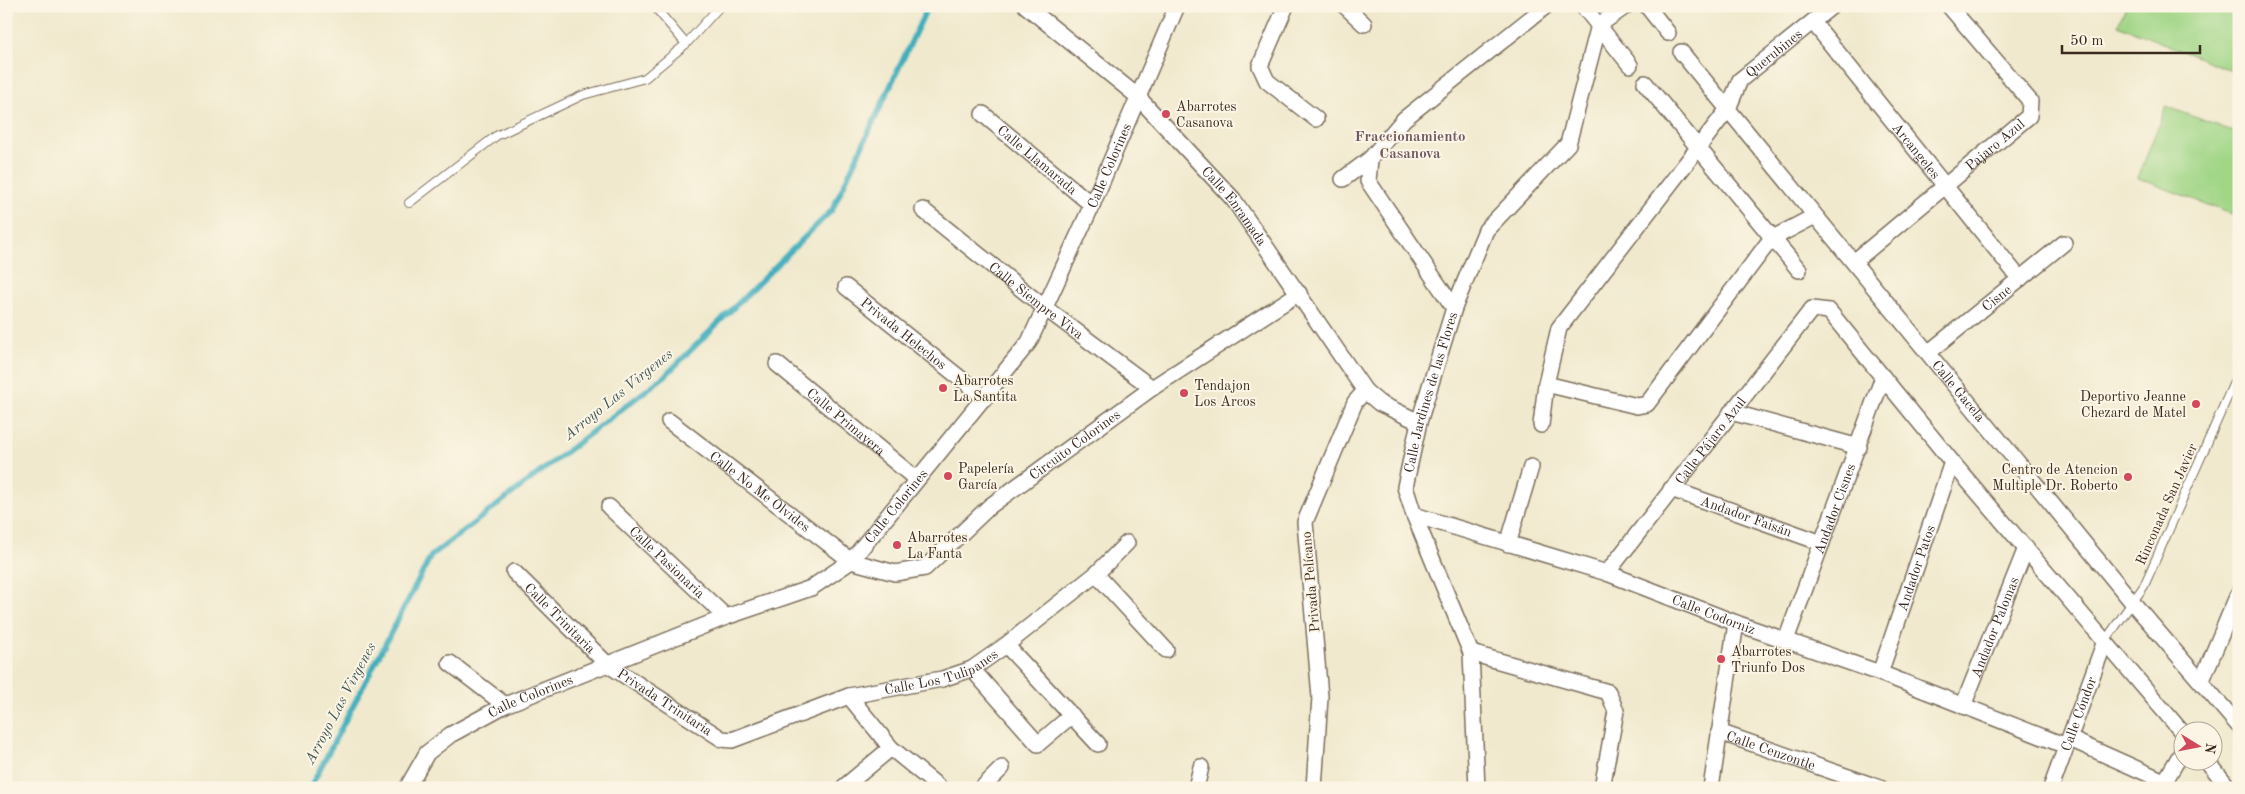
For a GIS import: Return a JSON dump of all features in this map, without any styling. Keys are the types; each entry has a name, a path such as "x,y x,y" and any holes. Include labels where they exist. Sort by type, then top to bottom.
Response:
{"street":[{"name":"Calle Enramada","path":"1026,6 1137,96 1233,199 1365,391 1379,403 1419,422"},
{"name":"Calle Colorines","path":"407,788 427,753 450,735 505,705 726,617 810,588 851,561 1029,342 1092,205 1177,6"},
{"path":"1286,6 1260,66 1267,81 1316,119"},
{"path":"1345,6 1364,24"},
{"path":"1343,179 1370,159 1404,119 1546,6"},
{"path":"1583,6 1630,65"},
{"path":"1599,25 1626,6"},
{"path":"1647,6 1668,33"},
{"name":"Querubines","path":"1541,425 1546,384 1559,328 1728,109 1740,80 1832,6"},
{"name":"Pajaro Azul","path":"1855,261 2029,116 2030,101 1949,6"},
{"name":"Arcangeles","path":"1813,22 2020,279"},
{"name":"Calle Jardines de las Flores","path":"1477,788 1471,653 1414,515 1406,487 1419,422 1454,308 1486,230 1568,144 1599,25"},
{"name":"Calle Gacela","path":"1681,52 1815,216 1855,261 1928,354 2133,603 2202,680 2239,726"},
{"path":"1644,83 1771,239 1799,270"},
{"name":"Calle Llamarada","path":"983,114 1092,205"},
{"path":"1370,159 1368,181 1454,308"},
{"name":"Calle Siempre Viva","path":"923,210 1045,308 1152,388"},
{"path":"1546,384 1637,406 1647,404 1771,239 1815,216"},
{"name":"Cisne","path":"1928,354 2064,243"},
{"name":"Privada Helechos","path":"846,287 985,398"},
{"name":"Circuito Colorines","path":"851,561 895,573 925,568 990,506 1152,388 1298,293"},
{"name":"Calle Pájaro Azul","path":"1607,574 1812,309 1829,311 1883,377"},
{"name":"Calle Primavera","path":"777,364 916,479"},
{"path":"1883,377 1952,462 2174,722"},
{"name":"Andador Cisnes","path":"1786,640 1883,377"},
{"name":"Privada Pelícano","path":"1314,788 1320,697 1304,522 1355,402 1365,391"},
{"path":"1731,412 1859,446"},
{"name":"Calle No Me Olvides","path":"669,421 851,561"},
{"name":"Andador Patos","path":"1880,673 1952,462"},
{"path":"1508,544 1531,467"},
{"name":"Andador Faisán","path":"1671,489 1822,542"},
{"name":"Calle Pasionaria","path":"610,507 726,617"},
{"name":"Calle Codorniz","path":"1414,515 1607,574 1736,623 1880,673 1963,706 2068,743 2163,784"},
{"name":"Calle Los Tulipanes","path":"722,739 732,740 849,696 942,679 972,669 1006,645 1096,574 1127,543"},
{"name":"Andador Palomas","path":"1963,706 2026,548"},
{"name":"Calle Trinitaria","path":"514,572 607,664"},
{"path":"1096,574 1166,650"},
{"path":"2202,680 2239,592"},
{"path":"1711,788 1736,623"},
{"name":"Calle Cóndor","path":"2052,788 2105,641"},
{"path":"1006,645 1098,744"},
{"path":"1471,653 1608,692 1616,711 1602,788"},
{"path":"450,663 505,705"},
{"name":"Privada Trinitaria","path":"607,664 722,739"},
{"path":"972,669 1038,744 1072,715"},
{"path":"849,696 891,748 940,788"},
{"name":"Calle Cenzontle","path":"1719,732 1880,788"},
{"path":"846,788 844,787 891,748"},
{"path":"1196,788 1200,767"},
{"path":"982,788 1002,768"},
{"path":"2163,784 2172,769"},
{"path":"2216,772 2229,788"}],"lane":[{"path":"654,6 686,44"},
{"path":"409,203 496,136 583,95 645,78 686,44 720,6"},
{"name":"Rinconada San Javier","path":"2105,641 2144,586 2239,371"}],"green space":[{"path":"2126,6 2239,6 2239,74 2118,25"},
{"path":"2166,106 2239,134 2239,217 2138,178"}],"waterway":[{"name":"Arroyo Las Virgenes","path":"310,788 431,556 666,375 832,210 928,6"}],"place":[{"name":"Abarrotes Casanova","path":"1166,114"},
{"name":"Abarrotes La Santita","path":"943,388"},
{"name":"Tendajon Los Arcos","path":"1184,393"},
{"name":"Deportivo Jeanne Chezard de Matel","path":"2196,404"},
{"name":"Papelería García","path":"948,476"},
{"name":"Centro de Atencion Multiple Dr. Roberto","path":"2128,477"},
{"name":"Abarrotes La Fanta","path":"897,545"},
{"name":"Abarrotes Triunfo Dos","path":"1721,659"}],"district":[{"name":"Fraccionamiento Casanova","path":"1410,144"}]}
